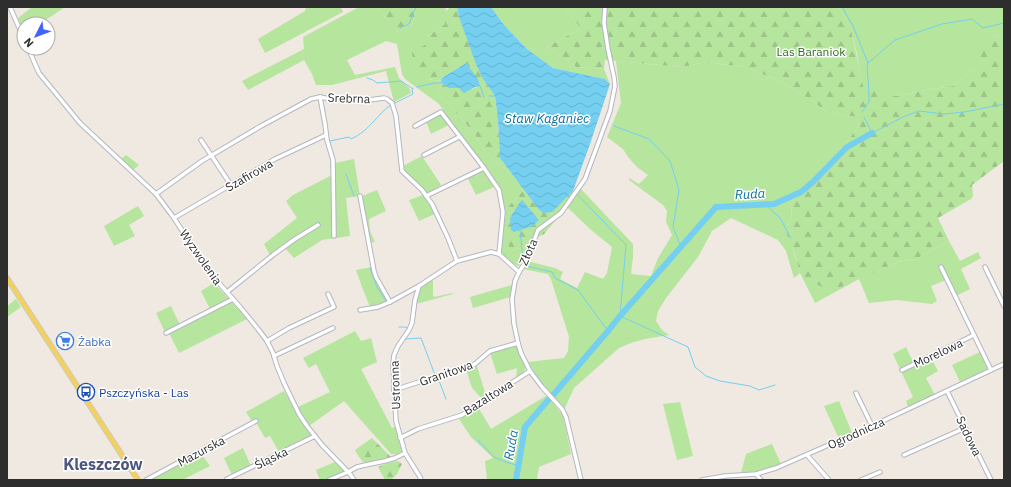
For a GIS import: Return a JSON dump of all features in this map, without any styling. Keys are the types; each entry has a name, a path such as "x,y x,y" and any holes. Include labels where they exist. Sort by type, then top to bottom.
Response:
{"main road":[{"path":"7,278 138,480"}],"street":[{"path":"10,7 16,21"},
{"name":"Złota","path":"581,480 566,417 562,409 530,371 521,353 514,324 512,298 519,272 527,260 538,230 561,213 585,179 610,111 614,77 604,23 604,7"},
{"name":"Wyzwolenia","path":"31,56 39,74 80,123 156,194 174,218 203,263 267,341 282,378 306,426 354,480"},
{"path":"320,97 326,135 333,164 334,236"},
{"name":"Srebrna","path":"156,194 211,155 311,99 320,97 369,100 384,98 388,99 392,103 397,128 402,171 422,190 435,210 457,262"},
{"path":"415,126 441,112 500,190 503,212 499,254"},
{"name":"Szafirowa","path":"174,218 275,159 326,135"},
{"path":"424,155 460,137"},
{"path":"201,140 231,185"},
{"path":"426,196 484,168"},
{"path":"360,196 374,271 376,278 390,302"},
{"path":"227,292 273,255 318,225"},
{"path":"360,310 378,307 390,302 457,262 491,252 499,254 519,272"},
{"path":"985,266 1004,306"},
{"name":"Morelowa","path":"941,267 991,370"},
{"name":"Ustronna","path":"419,286 415,300 412,323 398,346 394,355 393,364 396,421 400,438 405,453 421,480"},
{"path":"267,341 289,328 334,306 328,294"},
{"path":"166,333 233,299"},
{"path":"274,356 333,328"},
{"name":"Morelowa","path":"902,370 974,336"},
{"name":"Granitowa","path":"394,390 475,364 490,351 518,343"},
{"name":"Ogrodnicza","path":"702,480 725,476 756,474 776,468 872,426 1004,364"},
{"name":"Bazaltowa","path":"400,438 418,429 462,414 530,371"},
{"name":"Sadowa","path":"947,391 991,480"},
{"path":"856,393 872,426"},
{"name":"Mazurska","path":"146,480 256,421"},
{"path":"904,455 965,428"},
{"name":"Śląska","path":"227,479 315,436"},
{"path":"329,480 357,467 386,461 405,453"},
{"path":"807,455 829,480"},
{"path":"861,480 880,472"},
{"path":"756,474 761,480"}],"green space":[{"path":"32,7 65,7 52,16 21,16"},
{"path":"306,7 341,7 343,12 265,53 258,39 305,11"},
{"path":"359,7 377,7 397,32 412,24 417,7 446,7 445,24 428,36 427,79 442,81 441,83 443,84 437,91 474,133 483,149 493,160 512,174 524,190 505,210 501,191 482,162 457,131 439,104 405,79 402,74 397,44 386,41 347,60 355,75 395,67 399,78 409,88 411,93 394,102 386,71 332,85 316,85 304,60 248,90 242,81 304,49 303,37"},
{"path":"377,7 417,7 412,24 397,32"},
{"path":"450,7 457,7 459,17 483,79 495,96 500,158 512,174 493,160 483,149 474,133 437,91 443,84 449,88 459,88 464,92 480,86 466,63 442,78 442,81 427,79 415,75 412,52 425,45 428,36 445,24 445,12"},
{"path":"491,7 563,7 581,28 547,47 576,67 604,69 610,84 605,79 553,68 527,49 504,25"},
{"name":"Las Baraniok","path":"563,7 839,7 851,29 866,100 871,90 881,91 885,96 900,96 920,91 953,86 977,67 970,54 992,38 1004,34 1004,161 972,185 973,196 971,199 938,218 949,241 916,259 898,262 836,289 822,287 808,280 800,273 795,254 787,235 786,227 792,219 791,205 793,200 811,187 859,126 857,117 827,112 811,100 778,80 744,67 706,62 682,67 605,60 604,69 576,67 547,47 581,28"},
{"path":"839,7 1004,7 1004,34 992,38 977,67 953,86 920,91 900,96 885,96 865,100 851,29"},
{"path":"616,61 682,67 706,62 744,67 778,80 811,100 827,112 857,117 859,126 811,187 793,200 791,205 792,219 786,227 800,272 809,280 822,287 877,271 898,262 916,259 949,241 960,261 978,252 981,258 961,269 970,289 956,296 946,280 931,286 937,301 932,304 897,300 869,303 859,279 815,303 800,273 794,278 786,251 778,240 731,218 712,231 698,257 666,298 658,311 656,321 662,330 669,335 645,339 619,348 574,388 564,410 539,379 528,362 564,358 568,351 569,337 551,279 548,274 523,269 527,261 555,268 563,272 560,279 577,288 585,272 603,279 607,273 612,247 567,207 580,188 633,244 631,274 651,276 658,258 672,235 666,222 667,211 663,205 629,180 629,178 639,184 648,175 637,167 623,149 607,137 621,103"},
{"path":"441,115 449,125 431,134 426,121"},
{"path":"126,155 139,165 133,170 121,159"},
{"path":"422,156 441,185 430,192 425,192 405,171 403,166"},
{"path":"354,159 360,196 346,198 350,236 322,240 294,258 284,247 270,255 264,244 297,218 286,201 293,195 332,175 330,164"},
{"path":"481,171 485,171 494,187 476,195 467,177"},
{"path":"580,188 567,207 544,234 536,238 531,246 511,250 503,235 505,210 524,190 536,206"},
{"path":"377,190 386,211 369,219 370,231 375,242 371,243 362,196"},
{"path":"423,195 435,214 419,221 409,200"},
{"path":"138,206 144,216 129,225 135,236 114,246 104,226"},
{"path":"503,235 512,250 531,246 526,259 521,266 507,260 501,253"},
{"path":"372,267 375,280 387,301 370,307 356,270"},
{"path":"433,279 434,297 453,294 416,304 420,289"},
{"path":"214,283 247,319 179,353 169,333 210,309 201,291"},
{"path":"512,285 511,297 473,308 470,297"},
{"path":"16,299 21,307 7,317 7,306"},
{"path":"171,306 180,325 165,332 156,313"},
{"path":"355,331 361,341 371,338 377,362 361,369 392,428 395,427 399,436 402,452 391,454 344,401 309,426 298,407 330,392 316,364 309,368 303,358"},
{"path":"514,346 518,348 523,359 525,366 524,372 516,378 517,368 497,374 490,353"},
{"path":"906,347 913,362 929,354 938,371 926,378 935,395 908,407 906,401 913,397 893,354"},
{"path":"980,352 988,370 960,382 952,365"},
{"path":"477,366 486,396 489,396 483,400 472,388 466,369"},
{"path":"284,391 312,436 279,452 270,436 265,438 254,419 251,420 246,412"},
{"path":"546,396 563,416 571,454 539,467 537,480 487,480 485,461 493,458 471,437 459,419 478,407 491,429"},
{"path":"839,401 852,433 839,439 824,406"},
{"path":"680,402 693,456 677,460 663,404"},
{"path":"372,438 391,457 364,463 355,450"},
{"path":"772,444 781,464 758,471 741,473 746,454"},
{"path":"243,448 251,466 232,475 224,458"},
{"path":"200,452 210,466 182,480 151,480 183,463 183,460"},
{"path":"398,461 402,464 397,474 391,480 385,480 378,467 387,463"},
{"path":"335,462 346,472 325,480 320,480 316,470"}],"water":[{"name":"Staw Kaganiec","path":"457,7 491,7 504,25 527,49 553,68 605,79 610,84 573,191 552,212 543,213 536,206 500,158 495,96 483,79 476,64 459,17"},
{"path":"466,63 478,79 480,86 464,93 459,88 449,88 441,83 442,78"},
{"path":"522,200 539,220 533,226 514,232 511,230 510,218"}],"waterway":[{"path":"400,28 409,24 416,7"},
{"path":"842,7 853,26 868,63 869,102 862,112"},
{"path":"868,63 895,40 942,24 972,19 983,28 1004,23"},
{"path":"367,78 377,83 401,81 413,89"},
{"path":"417,87 441,83"},
{"path":"480,86 484,97"},
{"path":"395,103 413,94 413,88"},
{"path":"489,96 495,96"},
{"name":"Ruda","path":"864,117 872,133 905,116 919,111 944,114 965,112 1004,104"},
{"path":"330,141 349,137 351,139 358,135 391,105"},
{"path":"614,126 649,139 670,161 679,190 673,227 681,247"},
{"name":"Ruda","path":"553,395 716,207 774,204 801,192 814,181 847,147 872,133"},
{"path":"346,174 354,196"},
{"path":"577,194 626,245 620,316 688,347 695,367 706,376 720,381 750,386 759,390 775,385"},
{"path":"766,205 780,218 791,238"},
{"path":"520,230 523,261"},
{"path":"526,266 552,272 555,278 578,290 608,331"},
{"path":"370,268 377,287 386,301"},
{"path":"399,327 407,328"},
{"path":"406,339 421,338 435,375"},
{"path":"438,378 446,399"},
{"name":"Ruda","path":"516,480 525,427 549,399"},
{"path":"478,440 494,457 519,466"}],"place":[{"name":"Żabka","path":"65,341"},
{"name":"Pszczyńska - Las","path":"86,392"}],"district":[{"name":"Kleszczów","path":"103,464"}]}
